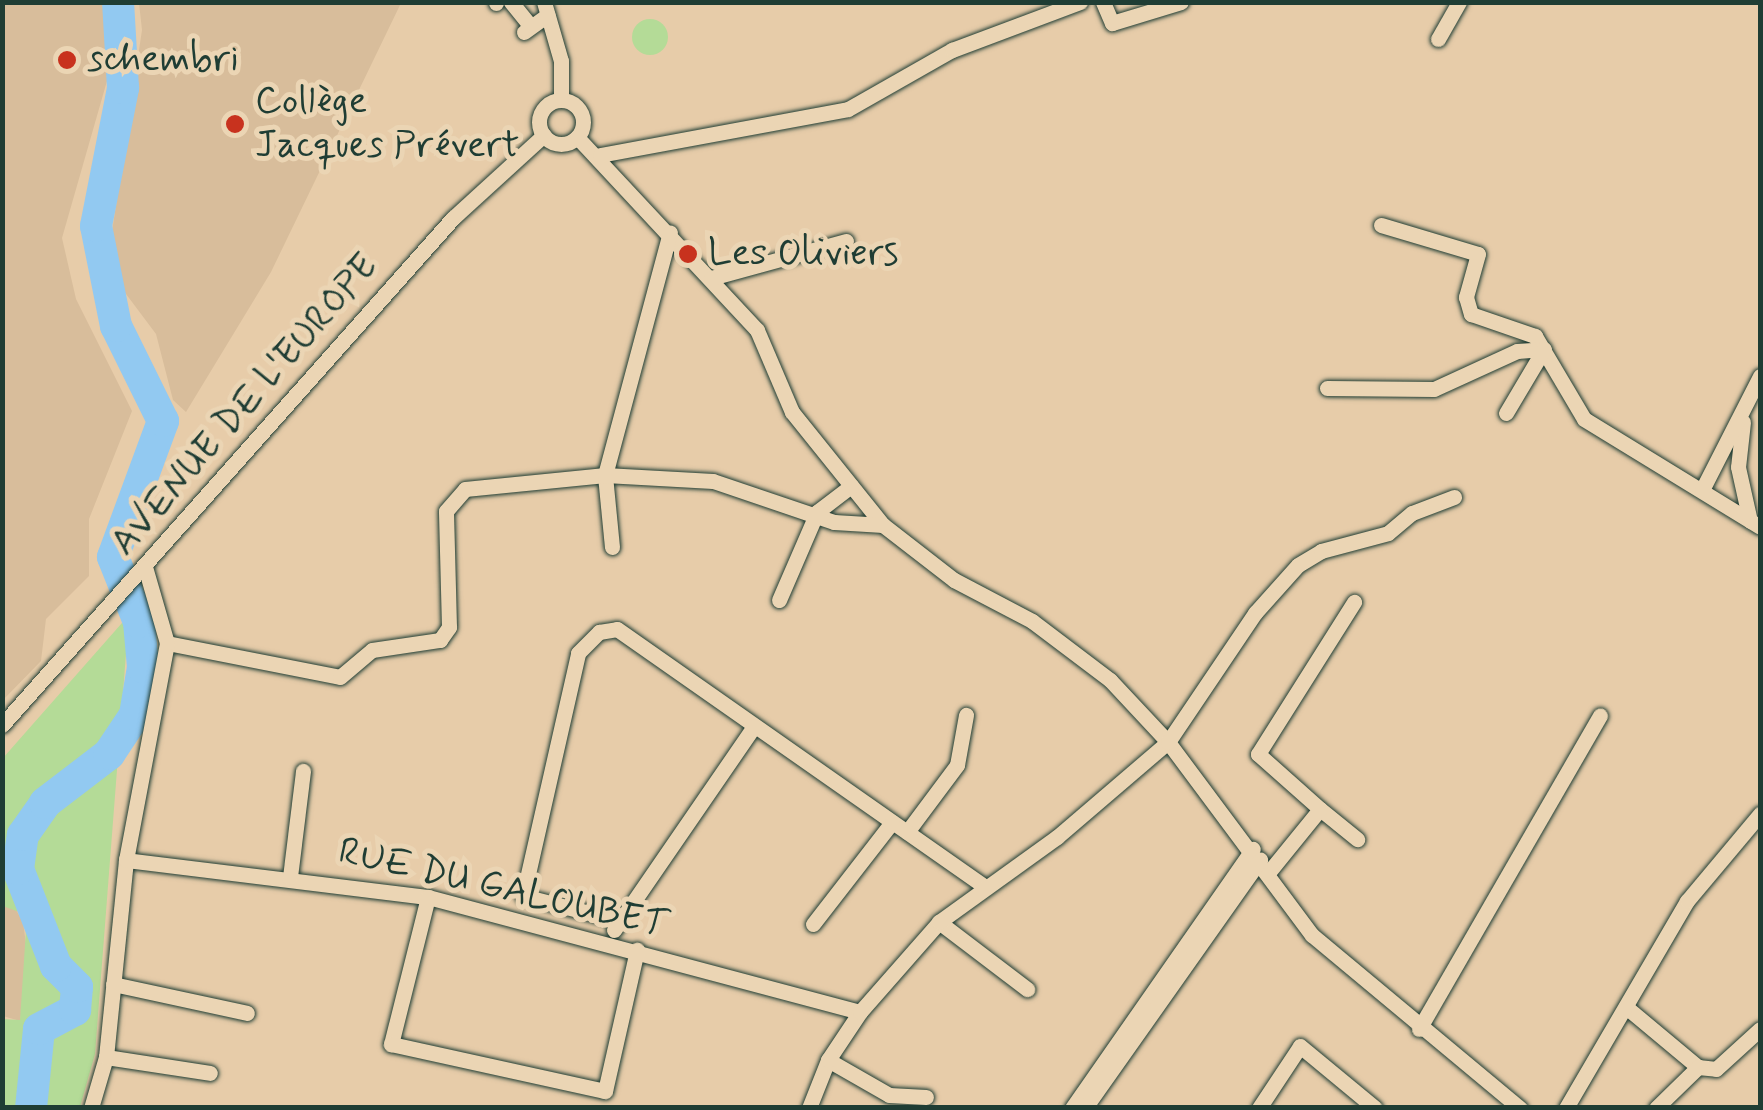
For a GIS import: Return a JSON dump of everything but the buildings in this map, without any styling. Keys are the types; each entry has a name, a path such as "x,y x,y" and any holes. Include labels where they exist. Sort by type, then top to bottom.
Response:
{"street":[{"path":"511,2 526,28 546,9 561,61 562,100"},
{"path":"600,154 848,110 952,50 1080,2"},
{"path":"1103,2 1112,22 1181,2"},
{"path":"1438,39 1459,2"},
{"path":"562,100 540,115 544,135 560,144 577,136"},
{"path":"562,100 580,110 577,136"},
{"name":"AVENUE DE L'EUROPE","path":"2,725 105,614 453,218 544,135"},
{"path":"577,136 600,154 757,330 792,412 883,525 954,580 1032,621 1110,680 1168,742 1312,935 1419,1029 1520,1108"},
{"path":"1381,225 1478,254 1466,297 1471,314 1534,336 1584,419 1755,524"},
{"path":"612,546 605,475 670,233"},
{"path":"710,278 846,240"},
{"path":"1327,388 1434,389 1518,350 1544,349"},
{"path":"1506,413 1544,349"},
{"path":"1702,490 1760,376"},
{"path":"1745,409 1738,467 1755,524"},
{"path":"167,643 340,677 372,650 440,640 449,627 446,511 464,490 605,475 713,481 858,528 883,525"},
{"path":"780,600 818,512 851,486"},
{"path":"809,1108 828,1060 860,1012 939,922 1057,836 1168,742 1255,614 1298,566 1321,551 1388,533 1412,513 1454,496"},
{"path":"91,1108 106,1057 126,860 167,643 142,571"},
{"path":"1354,602 1258,754 1357,839"},
{"path":"617,920 523,896 578,653 599,632 618,629 985,887"},
{"path":"906,832 957,764 966,715"},
{"path":"1419,1029 1600,716"},
{"path":"610,943 617,920 754,726"},
{"path":"290,878 303,771"},
{"path":"1072,1108 1260,861 1320,809"},
{"path":"1566,1108 1687,901 1760,814"},
{"path":"813,924 892,822"},
{"name":"RUE DU GALOUBET","path":"126,860 428,897 860,1012"},
{"path":"1086,1108 1260,861"},
{"path":"428,897 391,1044 604,1091 637,950"},
{"path":"939,922 1027,990"},
{"path":"112,984 248,1013"},
{"path":"1626,1007 1698,1068 1716,1069 1760,1029"},
{"path":"1260,1108 1300,1046 1376,1108"},
{"path":"106,1057 210,1073"},
{"path":"828,1060 888,1096 926,1097"},
{"path":"1656,1108 1698,1068"}],"shaded area":[{"path":"3,2 113,3 117,46 62,238 76,299 132,411 89,519 89,576 46,619 41,661 3,700"},
{"name":"Collège Jacques Prévert","path":"139,3 401,3 271,272 186,412 173,400 156,334 123,290 109,252 142,30"},
{"path":"3,887 23,922 29,966 20,1021 3,1016"}],"green space":[{"path":"650,19 663,24 668,37 663,50 650,55 637,50 632,37 637,24"},
{"path":"129,615 95,1054 80,1107 3,1107 3,1019 20,1020 27,915 3,906 3,758"}],"waterway":[{"path":"31,1108 39,1029 75,1010 77,987 56,966 18,869 23,835 45,803 109,754 135,715 143,667 139,622 113,557 163,421 116,326 96,226 123,88 118,2"}],"place":[{"name":"schembri","path":"67,60"},
{"name":"Collège Jacques Prévert","path":"235,124"},
{"name":"Les Oliviers","path":"688,254"}]}
